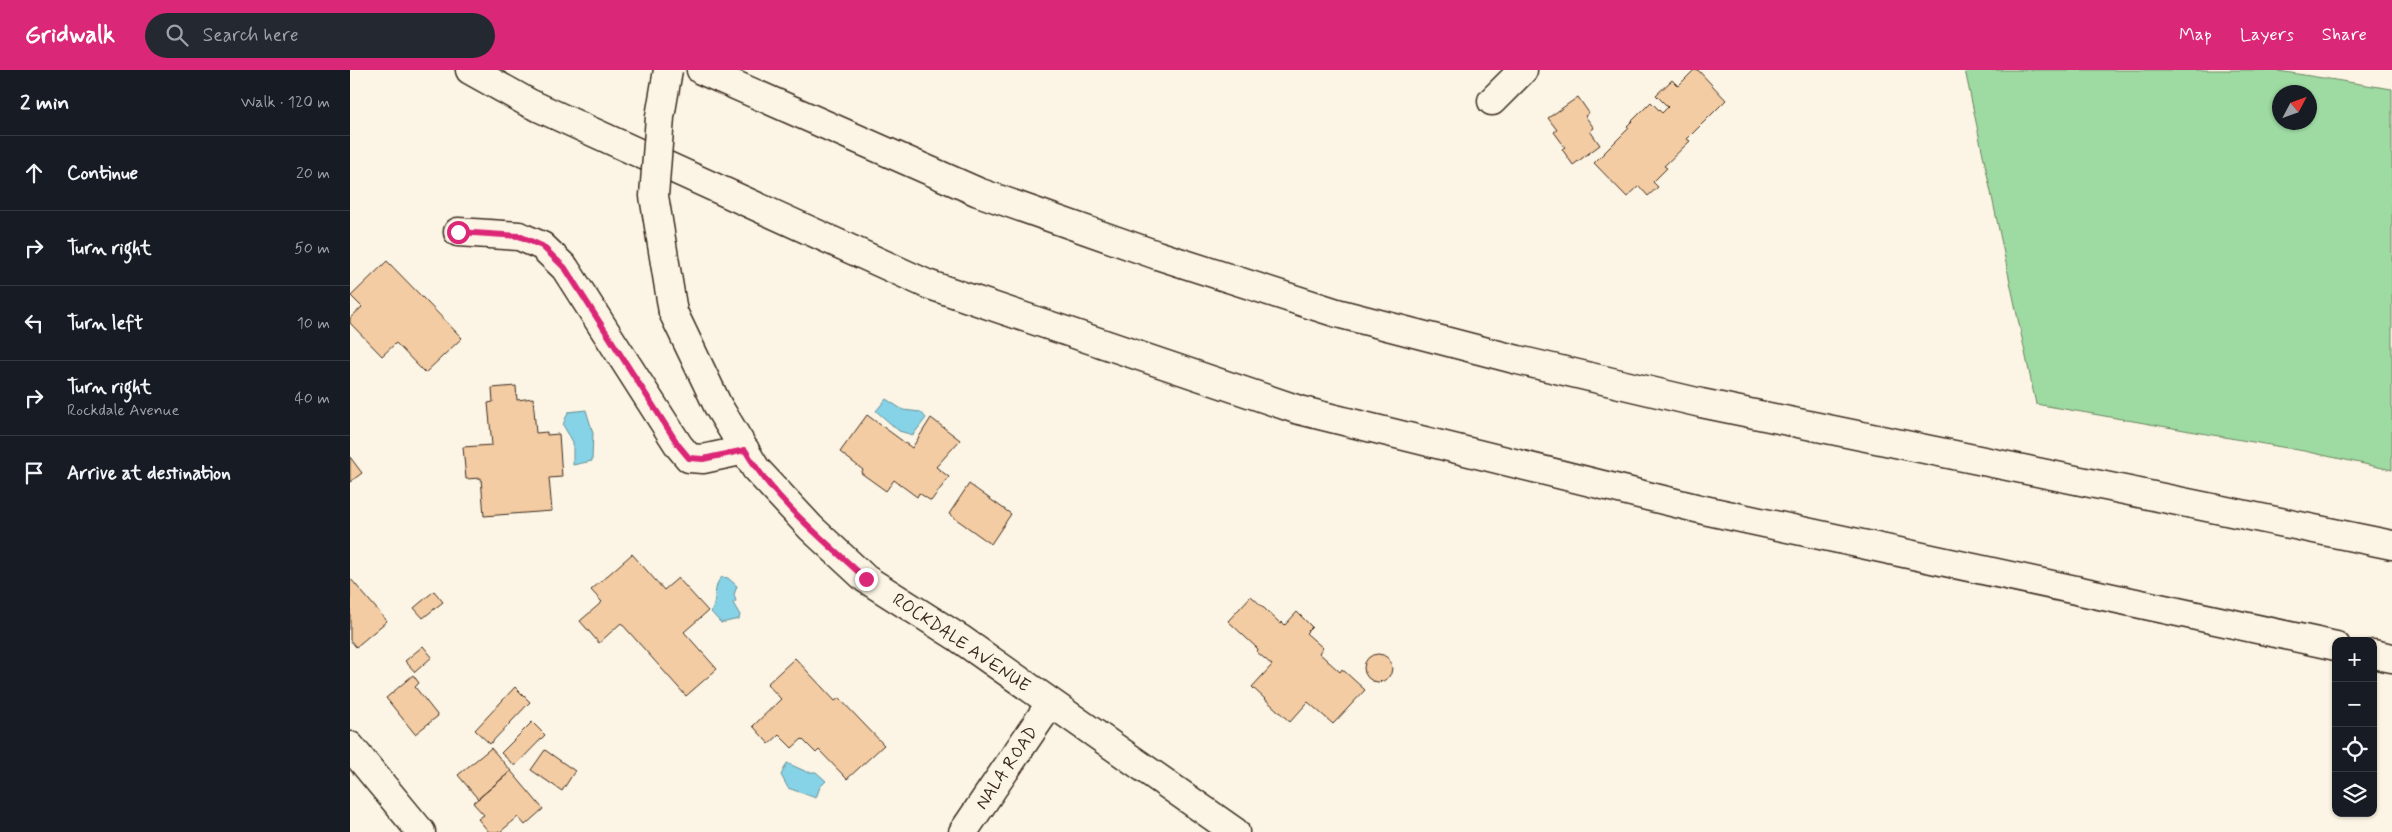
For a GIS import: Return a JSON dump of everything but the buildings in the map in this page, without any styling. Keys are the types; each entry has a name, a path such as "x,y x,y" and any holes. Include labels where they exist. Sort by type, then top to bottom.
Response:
{"main road":[{"path":"470,70 529,104 927,284 1299,410 1704,510 2332,645"},
{"name":"ROCKDALE AVENUE","path":"668,70 660,118 654,196 674,312 718,406 756,469 778,495 866,579 959,638 1050,704 1236,832"},
{"path":"701,70 978,192 1157,255 1337,313 1518,360 1701,403 2392,545"},
{"path":"1492,101 1522,70"},
{"path":"458,232 519,236 542,246 565,268 679,446 689,458 703,459 745,450"},
{"path":"2377,655 2392,658"},
{"name":"NALA ROAD","path":"963,832 1050,704"},
{"path":"350,746 421,832"}],"green space":[{"path":"1965,70 2272,70 2392,89 2392,470 2304,451 2036,404"}],"water":[{"path":"886,399 903,410 921,412 926,418 913,435 899,431 876,411"},
{"path":"586,410 593,433 592,461 573,465 573,442 563,425 568,412"},
{"path":"722,577 728,578 737,586 734,595 736,601 733,603 740,615 739,619 721,623 711,612 717,584"},
{"path":"787,763 807,772 816,772 826,781 820,787 816,798 788,788 781,775"}],"route":[{"path":"458,232 519,236 542,246 565,268 679,446 689,458 703,459 745,450 756,469 778,495 866,579"}]}
